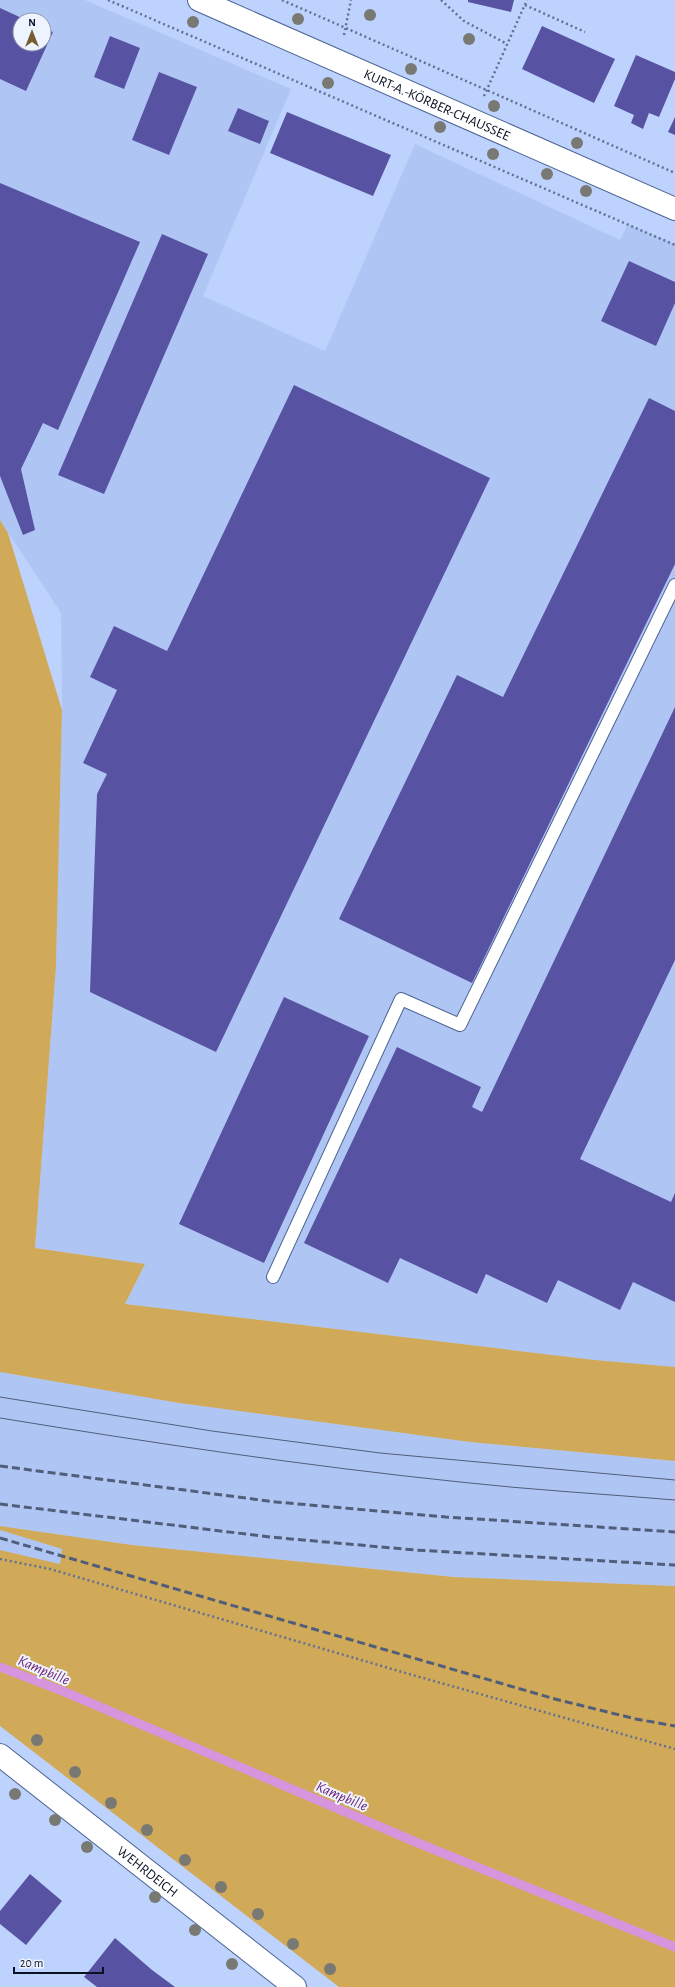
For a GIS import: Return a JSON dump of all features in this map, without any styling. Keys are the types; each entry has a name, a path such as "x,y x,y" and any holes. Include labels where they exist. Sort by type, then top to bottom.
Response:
{"main road":[{"name":"KURT-A.-KÖRBER-CHAUSSEE","path":"199,0 675,209"},
{"name":"WEHRDEICH","path":"0,1754 295,1987"}],"lane":[{"path":"273,1277 401,999 460,1025 675,585"}],"path":[{"path":"108,0 675,245"},
{"path":"282,0 675,173"},
{"path":"338,62 351,0"},
{"path":"441,0 464,21 508,44"},
{"path":"473,120 527,0"},
{"path":"525,5 585,32"},
{"path":"0,1559 50,1569 409,1674 675,1749"}],"shaded area":[{"path":"0,0 85,0 291,89 203,296 325,351 415,144 620,240 628,224 675,244 675,1367 595,1360 125,1304 145,1264 35,1248 56,966 62,710 61,613 0,520"},
{"path":"0,520 8,533 62,710 56,966 35,1248 145,1264 125,1304 595,1360 675,1367 675,1461 470,1442 179,1403 0,1372"},
{"path":"0,1372 179,1403 470,1442 675,1461 675,1586 454,1577 132,1545 0,1526"},
{"path":"0,1526 132,1545 454,1577 675,1586 675,1987 339,1987 0,1726 0,1550 60,1564 62,1549 0,1530"},
{"path":"0,1530 62,1549 60,1564 0,1550"}],"building":[{"path":"468,0 514,0 511,12 468,2"},
{"path":"0,8 12,14 12,52 44,52 26,91 0,79"},
{"path":"542,26 615,59 594,103 522,69"},
{"path":"110,36 140,48 124,89 94,77"},
{"path":"636,55 675,72 675,79 659,117 649,113 643,129 631,123 634,115 614,106"},
{"path":"159,72 197,87 169,155 132,140"},
{"path":"238,108 269,121 260,144 228,131"},
{"path":"287,112 391,155 373,196 270,153"},
{"path":"675,117 675,135 668,132"},
{"path":"0,183 140,242 58,430 43,423 21,469 35,530 23,535 0,476"},
{"path":"162,234 208,254 104,494 58,475"},
{"path":"629,261 675,282 675,303 656,346 601,321"},
{"path":"294,385 490,478 216,1052 90,992 97,794 107,774 83,763 117,690 90,677 114,626 167,651"},
{"path":"649,398 675,411 675,564 472,983 339,919 457,675 503,697"},
{"path":"675,707 675,960 580,1159 671,1202 675,1193 675,1302 633,1282 620,1310 558,1280 547,1303 486,1274 477,1294 400,1258 388,1283 304,1243 397,1047 481,1087 472,1107 482,1112"},
{"path":"284,997 369,1036 264,1263 179,1224"},
{"path":"30,1874 62,1901 26,1945 0,1924 0,1911"},
{"path":"115,1938 152,1970 175,1987 97,1987 84,1977"}],"waterway":[{"name":"Kampbille","path":"0,1667 65,1692 418,1843 675,1947"}],"tram line":[{"path":"0,1397 212,1431 380,1453 675,1480"},
{"path":"0,1418 172,1445 402,1476 541,1490 675,1500"}],"railway":[{"path":"0,1466 276,1502 446,1517 675,1532"},
{"path":"0,1504 270,1537 415,1550 675,1565"},
{"path":"0,1538 555,1699 636,1719 675,1726"}]}
